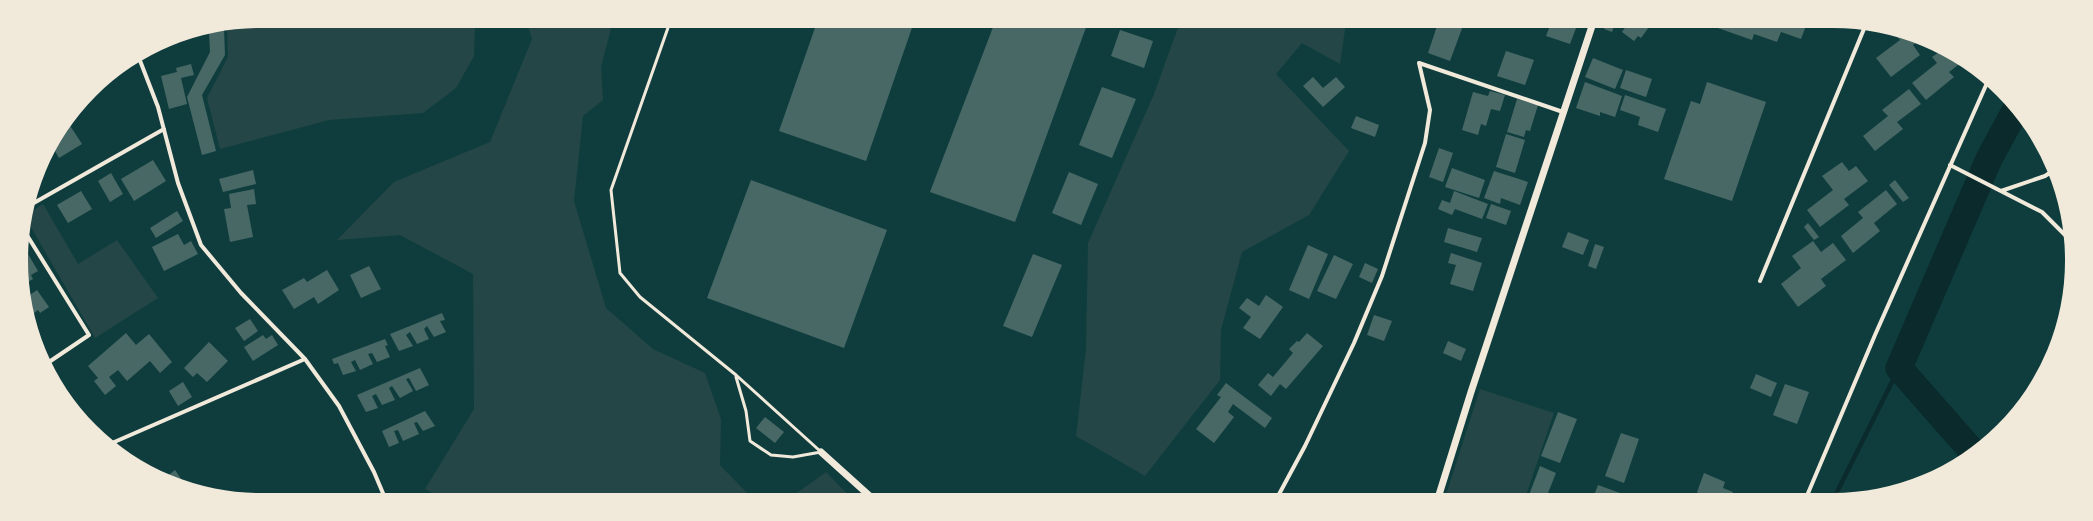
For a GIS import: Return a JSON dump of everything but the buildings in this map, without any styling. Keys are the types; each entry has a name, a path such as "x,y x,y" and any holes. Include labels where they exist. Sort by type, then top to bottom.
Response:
{"street":[{"path":"1440,493 1591,28"},
{"path":"1760,281 1863,30"},
{"path":"140,61 164,129 178,183 201,245 241,293 305,359 339,406 374,472 383,493"},
{"path":"1280,493 1305,446 1354,343 1382,276 1425,143 1430,110 1420,63 1563,112"},
{"path":"1808,493 1875,335 1986,86"},
{"path":"35,202 164,129"},
{"path":"1950,165 2042,212 2063,233"},
{"path":"2001,191 2048,174"},
{"path":"29,238 89,335 51,361"},
{"path":"115,442 305,359"},
{"path":"821,452 866,493"}],"lane":[{"path":"668,28 611,190 620,273 640,297 736,376 821,452"},
{"path":"736,376 746,411 750,441 771,455 793,458 821,452"}],"shaded area":[{"path":"245,28 475,28 474,56 456,88 423,113 329,120 220,149 207,98 228,57 227,30"},
{"path":"528,28 611,28 601,67 603,100 583,116 574,201 606,308 653,349 705,373 721,419 720,465 747,493 432,493 425,489 474,409 473,274 400,235 337,240 394,182 490,142 532,39"},
{"path":"1178,28 1345,28 1340,64 1302,43 1276,74 1349,151 1309,215 1242,252 1221,330 1220,380 1145,476 1076,436 1086,349 1088,243 1154,94"},
{"path":"43,204 78,264 117,240 158,298 95,338 30,226 33,211"},
{"path":"1480,389 1554,413 1527,493 1447,493"},
{"path":"826,472 846,493 797,493"}],"waterway":[{"path":"1970,448 1899,368 1989,159 2013,114"},
{"path":"1836,493 1899,368"}]}
